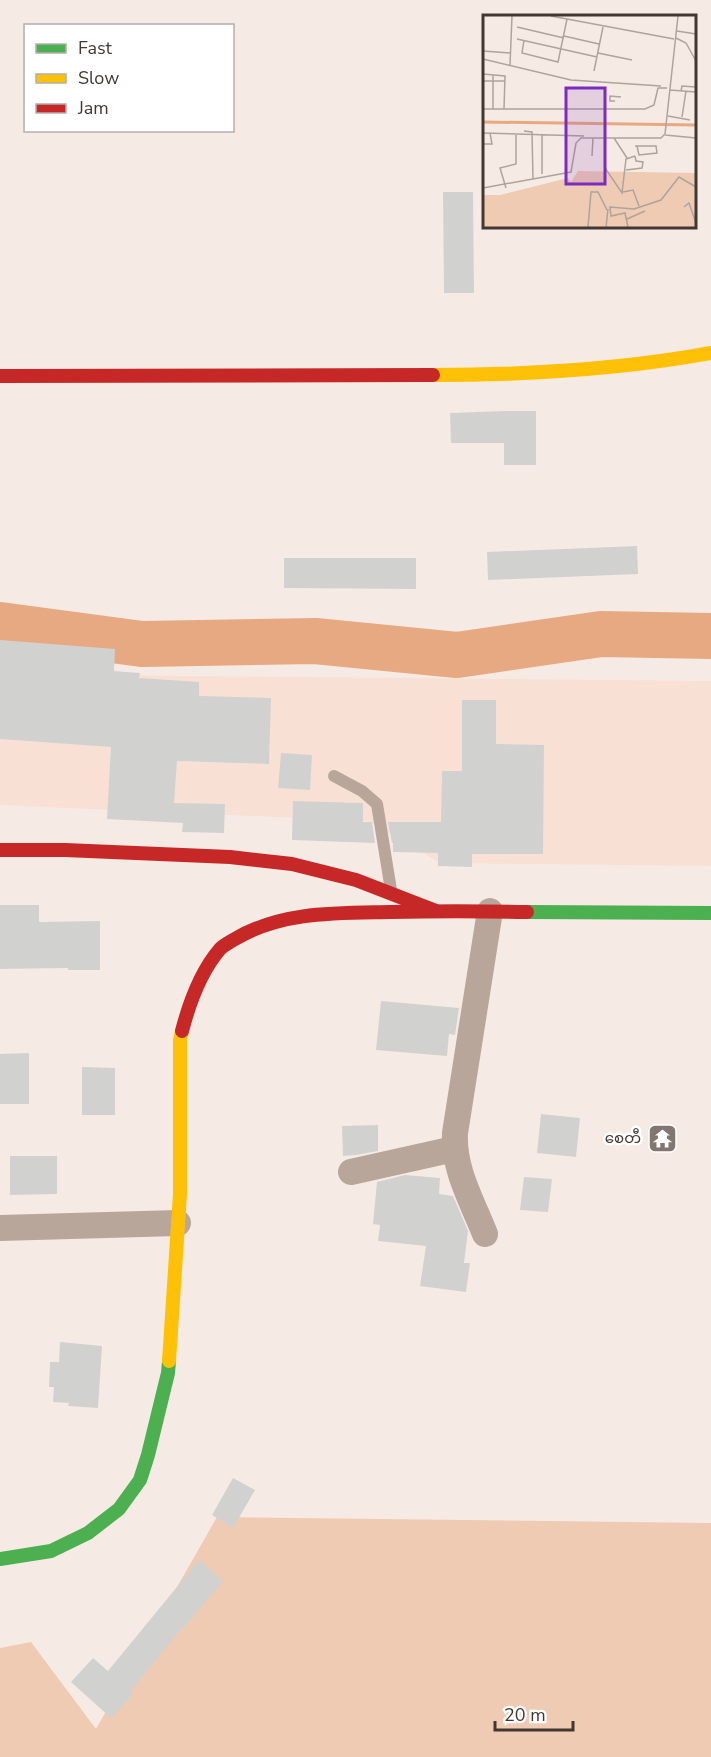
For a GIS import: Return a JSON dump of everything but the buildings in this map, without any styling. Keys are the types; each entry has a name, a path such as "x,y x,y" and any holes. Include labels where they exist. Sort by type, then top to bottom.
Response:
{"main road":[{"path":"0,376 515,375 601,370 654,364 711,353"},
{"path":"0,850 65,850 230,857 292,864 356,880 436,911"},
{"path":"0,1560 51,1551 88,1533 119,1509 140,1480 168,1373 178,1223 180,1040 187,1011 201,979 221,948 246,932 280,921 323,913 490,911 711,914"}],"street":[{"path":"485,1234 458,1168 454,1149 490,911"},
{"path":"351,1172 454,1149"},
{"path":"0,1228 178,1223"}],"lane":[{"path":"334,776 362,791 377,804 391,894"}],"shaded area":[{"path":"0,674 711,681 711,866 440,863 368,821 0,805"},
{"path":"217,1517 711,1523 711,1757 0,1757 0,1648 31,1642 96,1729"}],"waterway":[{"path":"0,625 142,644 315,641 457,655 601,634 711,636"}],"traffic: fast":[{"path":"527,912 711,913"},
{"path":"0,1559 51,1551 88,1533 119,1509 140,1480 168,1373 169,1361"}],"traffic: slow":[{"path":"433,375 573,370 642,364 711,353"},
{"path":"169,1361 180,1194 180,1040 182,1031"}],"traffic: jam":[{"path":"0,376 433,375"},
{"path":"0,850 65,850 230,857 292,864 356,880 436,911"},
{"path":"182,1031 196,988 220,949 235,939 272,923 310,915 350,913 527,912"}],"place":[{"name":"စေတီ","path":"662,1138"}]}
